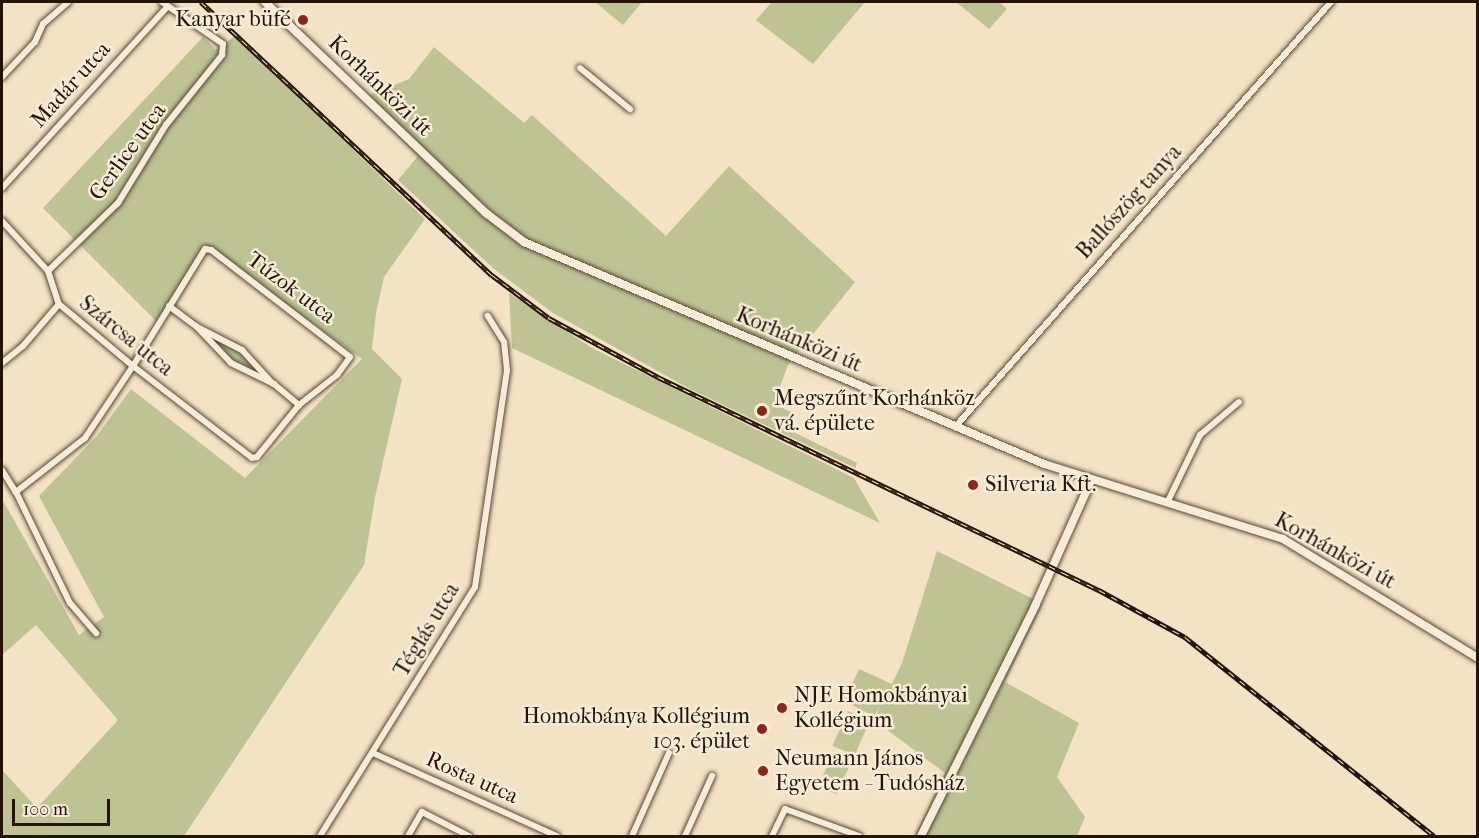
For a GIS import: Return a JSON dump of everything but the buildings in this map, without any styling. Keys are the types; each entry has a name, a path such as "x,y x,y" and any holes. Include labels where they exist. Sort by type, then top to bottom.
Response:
{"street":[{"path":"2,77 35,42 43,24 68,2"},
{"path":"162,2 167,7"},
{"name":"Korhánközi út","path":"265,2 486,213 519,239 955,427 1091,480 1283,538 1478,658"},
{"name":"Ballószög tanya","path":"955,427 1331,2"},
{"name":"Gerlice utca","path":"48,271 118,203 166,125 222,54 223,44 167,7"},
{"name":"Madár utca","path":"2,188 167,7"},
{"path":"580,68 630,109"},
{"name":"Szárcsa utca","path":"2,221 48,271 59,304 133,366 252,458"},
{"name":"Túzok utca","path":"16,492 85,438 133,366 200,254 211,250 349,353 349,360 337,375 300,405 257,457 252,458"},
{"path":"2,363 23,346 59,304"},
{"path":"169,306 196,326 242,350 274,384 300,405"},
{"name":"Téglás utca","path":"320,837 475,587 507,370 504,342 488,316"},
{"path":"196,326 231,363 274,384"},
{"path":"1167,503 1200,435 1239,402"},
{"path":"2,470 16,492 70,603 96,633"},
{"path":"921,837 1035,606 1091,480"},
{"name":"Rosta utca","path":"373,753 557,837"},
{"path":"632,837 669,753"},
{"path":"685,837 712,776"},
{"path":"772,837 785,810 859,837"},
{"path":"408,837 422,812 469,837"}],"green space":[{"path":"595,2 642,2 623,25"},
{"path":"772,2 865,2 813,64 756,20"},
{"path":"956,2 999,2 1007,9 989,29"},
{"path":"235,36 425,219 384,277 376,313 372,349 402,379 375,497 364,565 184,836 2,836 2,770 37,808 118,720 36,625 2,655 2,499 79,635 104,617 39,496 96,437 131,389 245,478 362,359 210,248 159,324 43,208 203,37 216,50"},
{"path":"434,47 524,123 532,115 666,236 729,166 855,282 788,365 774,403 792,413 787,429 857,463 855,468 690,389 553,313 493,268 398,180 418,156 360,99 409,79"},
{"path":"509,293 592,348 854,478 880,523 512,348"},
{"path":"211,335 244,356 263,376 238,365 209,339"},
{"path":"937,551 1043,604 1005,682 1079,723 1057,777 1085,817 1077,836 915,836 945,773 874,720 880,706 874,716 844,701 859,669 892,684 902,663"},
{"path":"848,711 870,721 854,755 833,746"},
{"path":"831,758 849,766 837,794 818,786"}],"railway":[{"path":"201,2 492,275 549,318 658,377 1099,590 1185,637 1434,836"}],"place":[{"name":"Kanyar büfé","path":"303,20"},
{"name":"Megszűnt Korhánköz vá. épülete","path":"762,411"},
{"name":"Silveria Kft.","path":"973,485"},
{"name":"NJE Homokbányai Kollégium","path":"782,708"},
{"name":"Homokbánya Kollégium 103. épület","path":"762,729"},
{"name":"Neumann János Egyetem - Tudósház","path":"763,771"}]}
